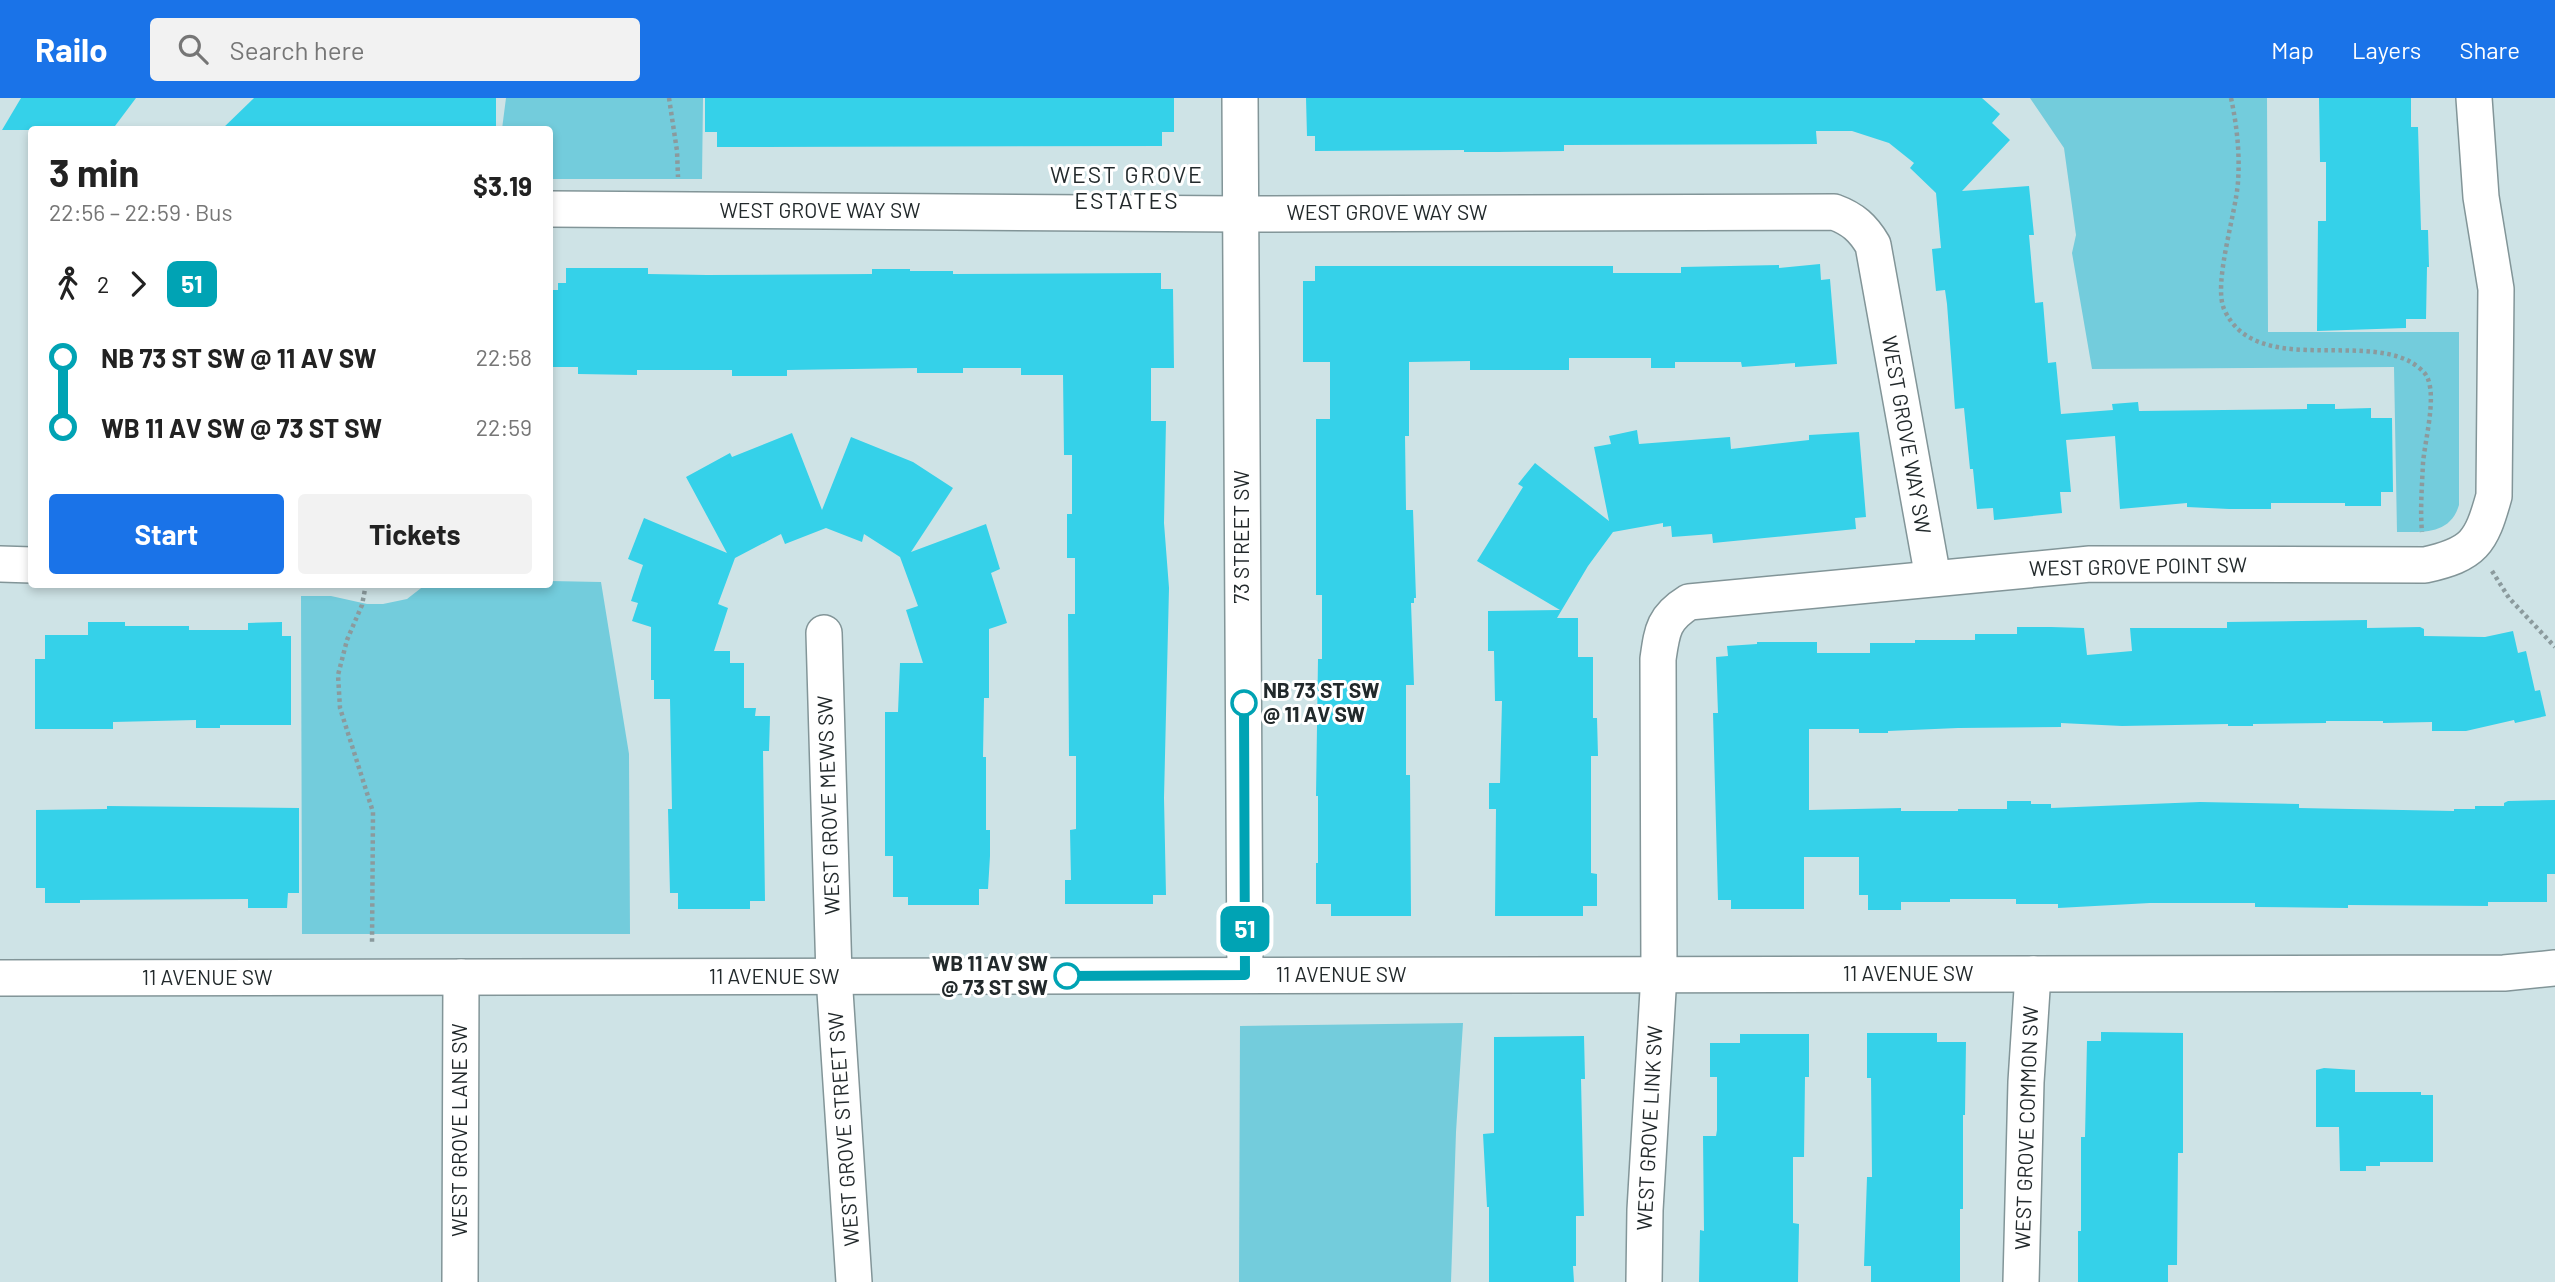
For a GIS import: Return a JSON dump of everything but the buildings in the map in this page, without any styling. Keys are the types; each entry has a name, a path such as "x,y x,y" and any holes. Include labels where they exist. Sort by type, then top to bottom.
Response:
{"street":[{"name":"73 STREET SW","path":"1240,98 1245,975"},
{"path":"2474,98 2481,197 2496,289 2494,496 2486,524 2474,544"},
{"name":"WEST GROVE WAY SW","path":"553,209 1240,214 1834,212 1850,218 1864,230 1873,245 1933,578"},
{"name":"WEST GROVE POINT SW","path":"1659,974 1658,659 1662,632 1672,612 1689,602 2090,564 2425,565 2454,559 2474,544"},
{"path":"0,564 28,565"},
{"name":"WEST GROVE MEWS SW","path":"824,633 834,976"},
{"name":"11 AVENUE SW","path":"0,978 2504,973 2555,968"},
{"name":"WEST GROVE LINK SW","path":"1644,1282 1647,1170 1659,974"},
{"name":"WEST GROVE COMMON SW","path":"2021,1282 2026,1082 2033,974"},
{"name":"WEST GROVE STREET SW","path":"834,976 853,1282"},
{"name":"WEST GROVE LANE SW","path":"460,1282 461,977"}],"path":[{"path":"669,98 677,150 680,210"},
{"path":"2231,98 2236,123 2238,184 2224,270 2224,308 2238,327 2253,340 2269,346 2361,349 2398,355 2417,365 2427,377 2430,394 2421,517 2425,565"},
{"path":"2474,544 2509,598 2555,647"},
{"path":"365,588 338,675 340,708 373,812 371,977"}],"shaded area":[{"path":"506,98 703,98 702,179 553,179 553,126 502,126"},
{"path":"2030,98 2267,98 2268,332 2459,332 2459,505 2449,522 2434,530 2397,532 2394,367 2092,369 2072,253 2076,235 2064,148"},
{"path":"553,581 601,582 629,754 630,934 302,934 301,596 331,596 367,604 407,599 421,588 553,588"},
{"path":"1463,1023 1451,1282 1239,1282 1240,1026"}],"bus line":[{"name":"51","path":"1067,976 1245,975 1244,703"}],"place":[{"name":"NB 73 ST SW @ 11 AV SW","path":"1244,703"},
{"name":"WB 11 AV SW @ 73 ST SW","path":"1067,976"}],"district":[{"name":"WEST GROVE ESTATES","path":"1127,188"}]}
